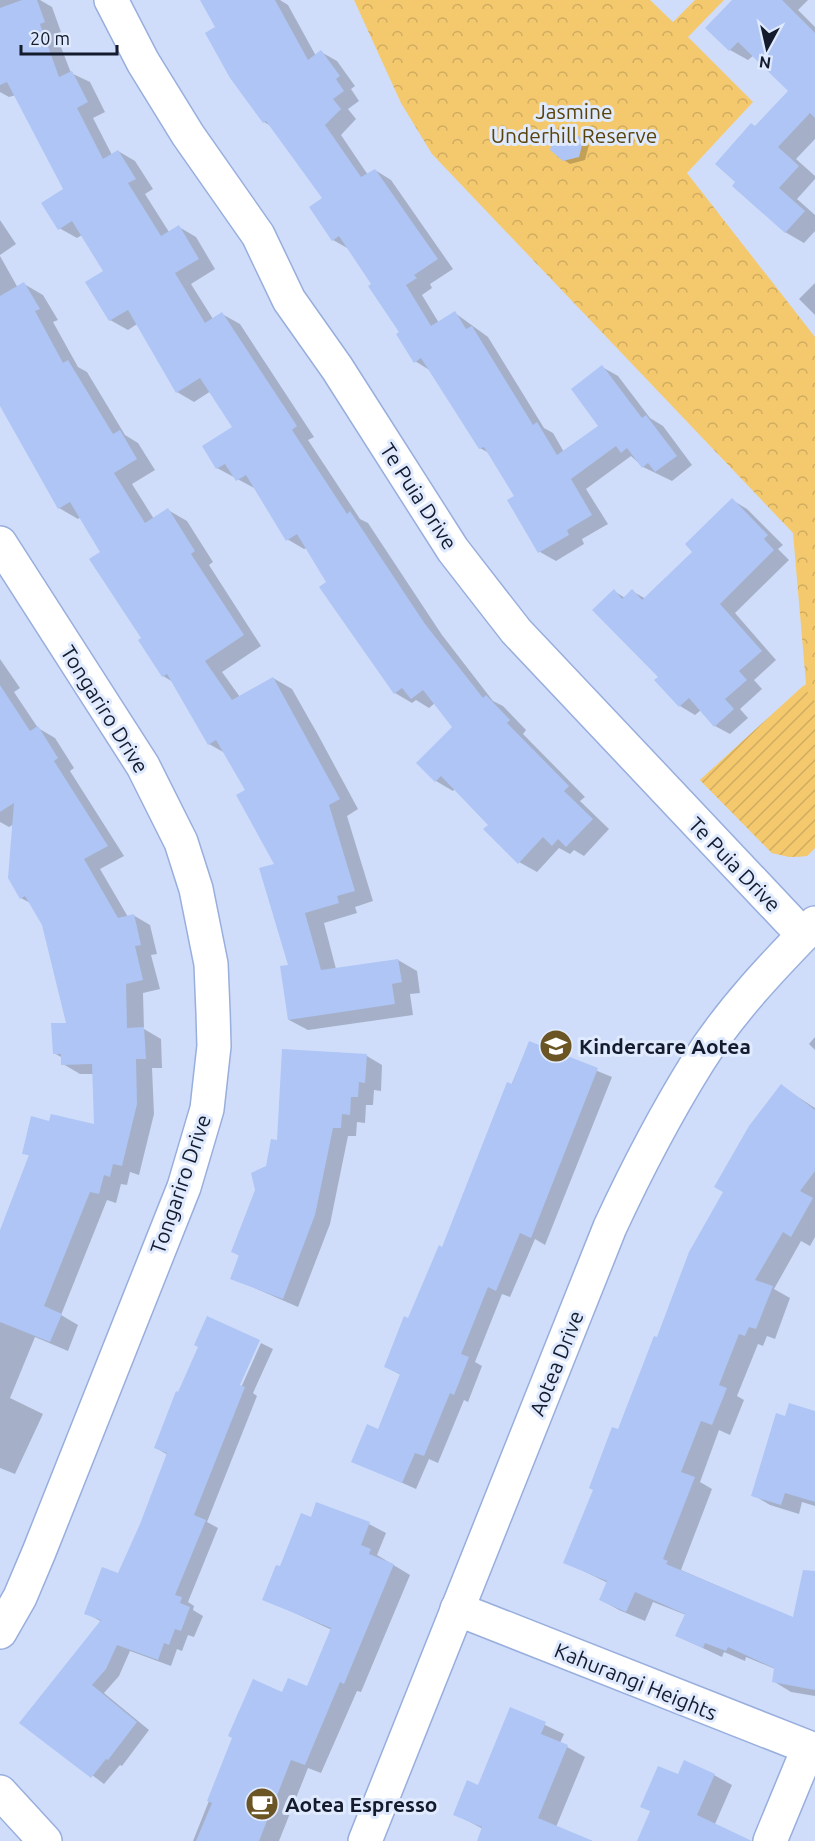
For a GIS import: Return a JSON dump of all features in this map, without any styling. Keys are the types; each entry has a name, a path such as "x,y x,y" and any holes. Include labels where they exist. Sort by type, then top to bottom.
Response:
{"street":[{"name":"Te Puia Drive","path":"111,0 143,62 188,135 258,235 289,300 337,368 453,550 516,631 809,929"},
{"name":"Tongariro Drive","path":"0,543 143,766 181,842 196,889 211,964 213,1046 207,1109 184,1186 39,1552 20,1597 0,1632"},
{"name":"Aotea Drive","path":"365,1841 605,1238 639,1165 699,1061 737,1009 809,929"},
{"name":"Kahurangi Heights","path":"457,1609 811,1750"},
{"path":"770,1841 811,1750"},
{"path":"0,1792 45,1841"}],"green space":[{"name":"Jasmine Underhill Reserve","path":"354,0 650,0 673,22 695,0 724,0 688,37 753,102 687,173 815,337 815,848 807,856 790,857 772,853 700,780 806,684 793,533 432,154 401,103"},
{"path":"803,686 815,702 815,848 807,856 790,857 772,853 700,780"}],"building":[{"path":"22,0 37,0 45,22 40,24 59,77 72,71 88,102 77,108 103,159 118,150 136,179 128,183 161,236 179,225 199,259 175,273 205,323 222,312 297,426 292,430 347,514 350,511 425,624 483,698 486,695 510,720 507,723 569,786 564,791 593,819 566,847 558,839 552,846 543,837 518,864 483,829 488,825 441,776 435,782 416,763 452,727 423,690 411,699 402,688 394,694 319,587 326,582 297,534 286,541 246,475 236,481 225,464 216,469 202,446 232,427 200,378 176,393 128,310 109,321 85,282 103,271 72,221 58,230 41,203 63,189 7,82 0,85 0,8"},
{"path":"200,0 275,0 308,60 321,50 340,76 336,79 344,91 333,99 341,109 325,125 361,177 375,169 438,259 414,275 417,278 406,285 431,326 455,311 466,329 472,326 533,425 537,422 557,455 598,426 571,389 602,365 642,418 646,415 677,456 655,472 648,463 642,468 627,448 621,453 616,446 571,479 592,515 567,530 569,535 538,553 507,500 514,496 484,447 479,449 421,358 414,363 396,334 399,332 368,286 371,284 339,236 332,241 309,207 322,198 266,121 263,123 230,78 205,33 215,27"},
{"path":"732,0 782,0 815,33 815,118 810,113 778,147 799,166 779,188 805,211 785,233 732,186 735,182 715,164 751,123 755,126 788,91 738,42 729,51 705,28"},
{"path":"571,128 583,141 579,157 563,161 550,150 554,132"},
{"path":"24,282 40,309 35,311 63,363 68,360 113,434 120,430 137,459 114,473 145,523 168,508 195,551 191,554 244,635 205,661 232,700 273,677 340,799 329,805 355,891 337,896 339,903 305,913 321,970 398,959 402,982 392,984 395,1004 288,1020 280,966 288,965 259,868 274,864 236,795 245,790 216,740 208,745 167,674 162,677 138,640 141,638 89,559 100,552 70,502 58,509 0,406 0,296"},
{"path":"732,498 768,535 764,539 774,550 720,604 762,651 739,671 747,680 725,699 734,709 714,727 689,698 679,707 654,680 658,677 592,610 614,589 622,599 632,589 642,600 692,552 685,544"},
{"path":"0,685 30,731 38,726 58,758 54,761 108,846 84,859 118,918 134,914 141,945 135,946 143,980 126,984 127,1028 144,1027 146,1059 136,1059 137,1104 122,1166 113,1164 110,1177 104,1175 99,1194 90,1192 44,1306 62,1314 50,1342 0,1322 0,1230 29,1155 22,1154 31,1116 49,1121 51,1114 94,1124 92,1064 61,1065 61,1054 53,1054 51,1023 66,1023 42,925 25,896 20,899 8,878 14,803 0,812"},
{"path":"529,1041 598,1068 531,1238 520,1233 496,1291 488,1287 461,1354 469,1357 454,1395 450,1393 424,1456 415,1453 402,1483 351,1462 367,1424 378,1429 400,1374 384,1367 404,1316 408,1318 439,1245 442,1247 507,1082 512,1084"},
{"path":"282,1049 367,1054 365,1083 359,1082 358,1097 351,1097 350,1115 342,1114 341,1128 333,1128 315,1215 283,1299 230,1279 239,1255 231,1252 255,1190 251,1173 266,1166 271,1139 277,1140"},
{"path":"781,1084 815,1110 815,1171 800,1191 813,1198 791,1237 783,1232 755,1280 773,1286 756,1329 749,1327 745,1336 739,1334 719,1385 727,1388 712,1425 701,1421 681,1472 695,1477 663,1559 668,1561 666,1564 793,1617 803,1570 815,1571 815,1690 772,1682 774,1668 728,1647 726,1651 705,1643 703,1648 675,1636 685,1614 635,1592 626,1612 599,1600 607,1581 563,1563 593,1490 589,1488 612,1427 618,1429 654,1336 657,1337 689,1252 723,1192 714,1187 749,1126"},
{"path":"207,1316 260,1340 240,1385 245,1387 194,1515 206,1520 175,1595 182,1597 180,1603 190,1607 181,1631 175,1629 169,1645 164,1643 158,1660 117,1645 106,1669 92,1685 137,1722 91,1778 19,1723 101,1620 84,1614 102,1567 118,1573 140,1524 167,1453 154,1448 176,1391 178,1392 198,1347 194,1345"},
{"path":"789,1403 815,1411 815,1502 785,1493 781,1505 751,1496 776,1413 785,1416"},
{"path":"316,1502 370,1522 361,1545 371,1549 369,1554 394,1564 344,1684 340,1682 305,1765 291,1760 259,1841 196,1841 212,1803 207,1801 232,1738 228,1736 253,1679 282,1692 288,1678 307,1686 331,1628 262,1600 276,1565 280,1566 301,1513 311,1517"},
{"path":"510,1707 546,1722 541,1734 568,1745 538,1818 593,1841 477,1841 482,1827 453,1815 467,1780 478,1785"},
{"path":"684,1760 715,1774 697,1815 752,1841 637,1841 650,1811 640,1807 658,1766 678,1774"}],"place":[{"name":"Kindercare Aotea","path":"556,1046"},
{"name":"Aotea Espresso","path":"262,1804"}]}
